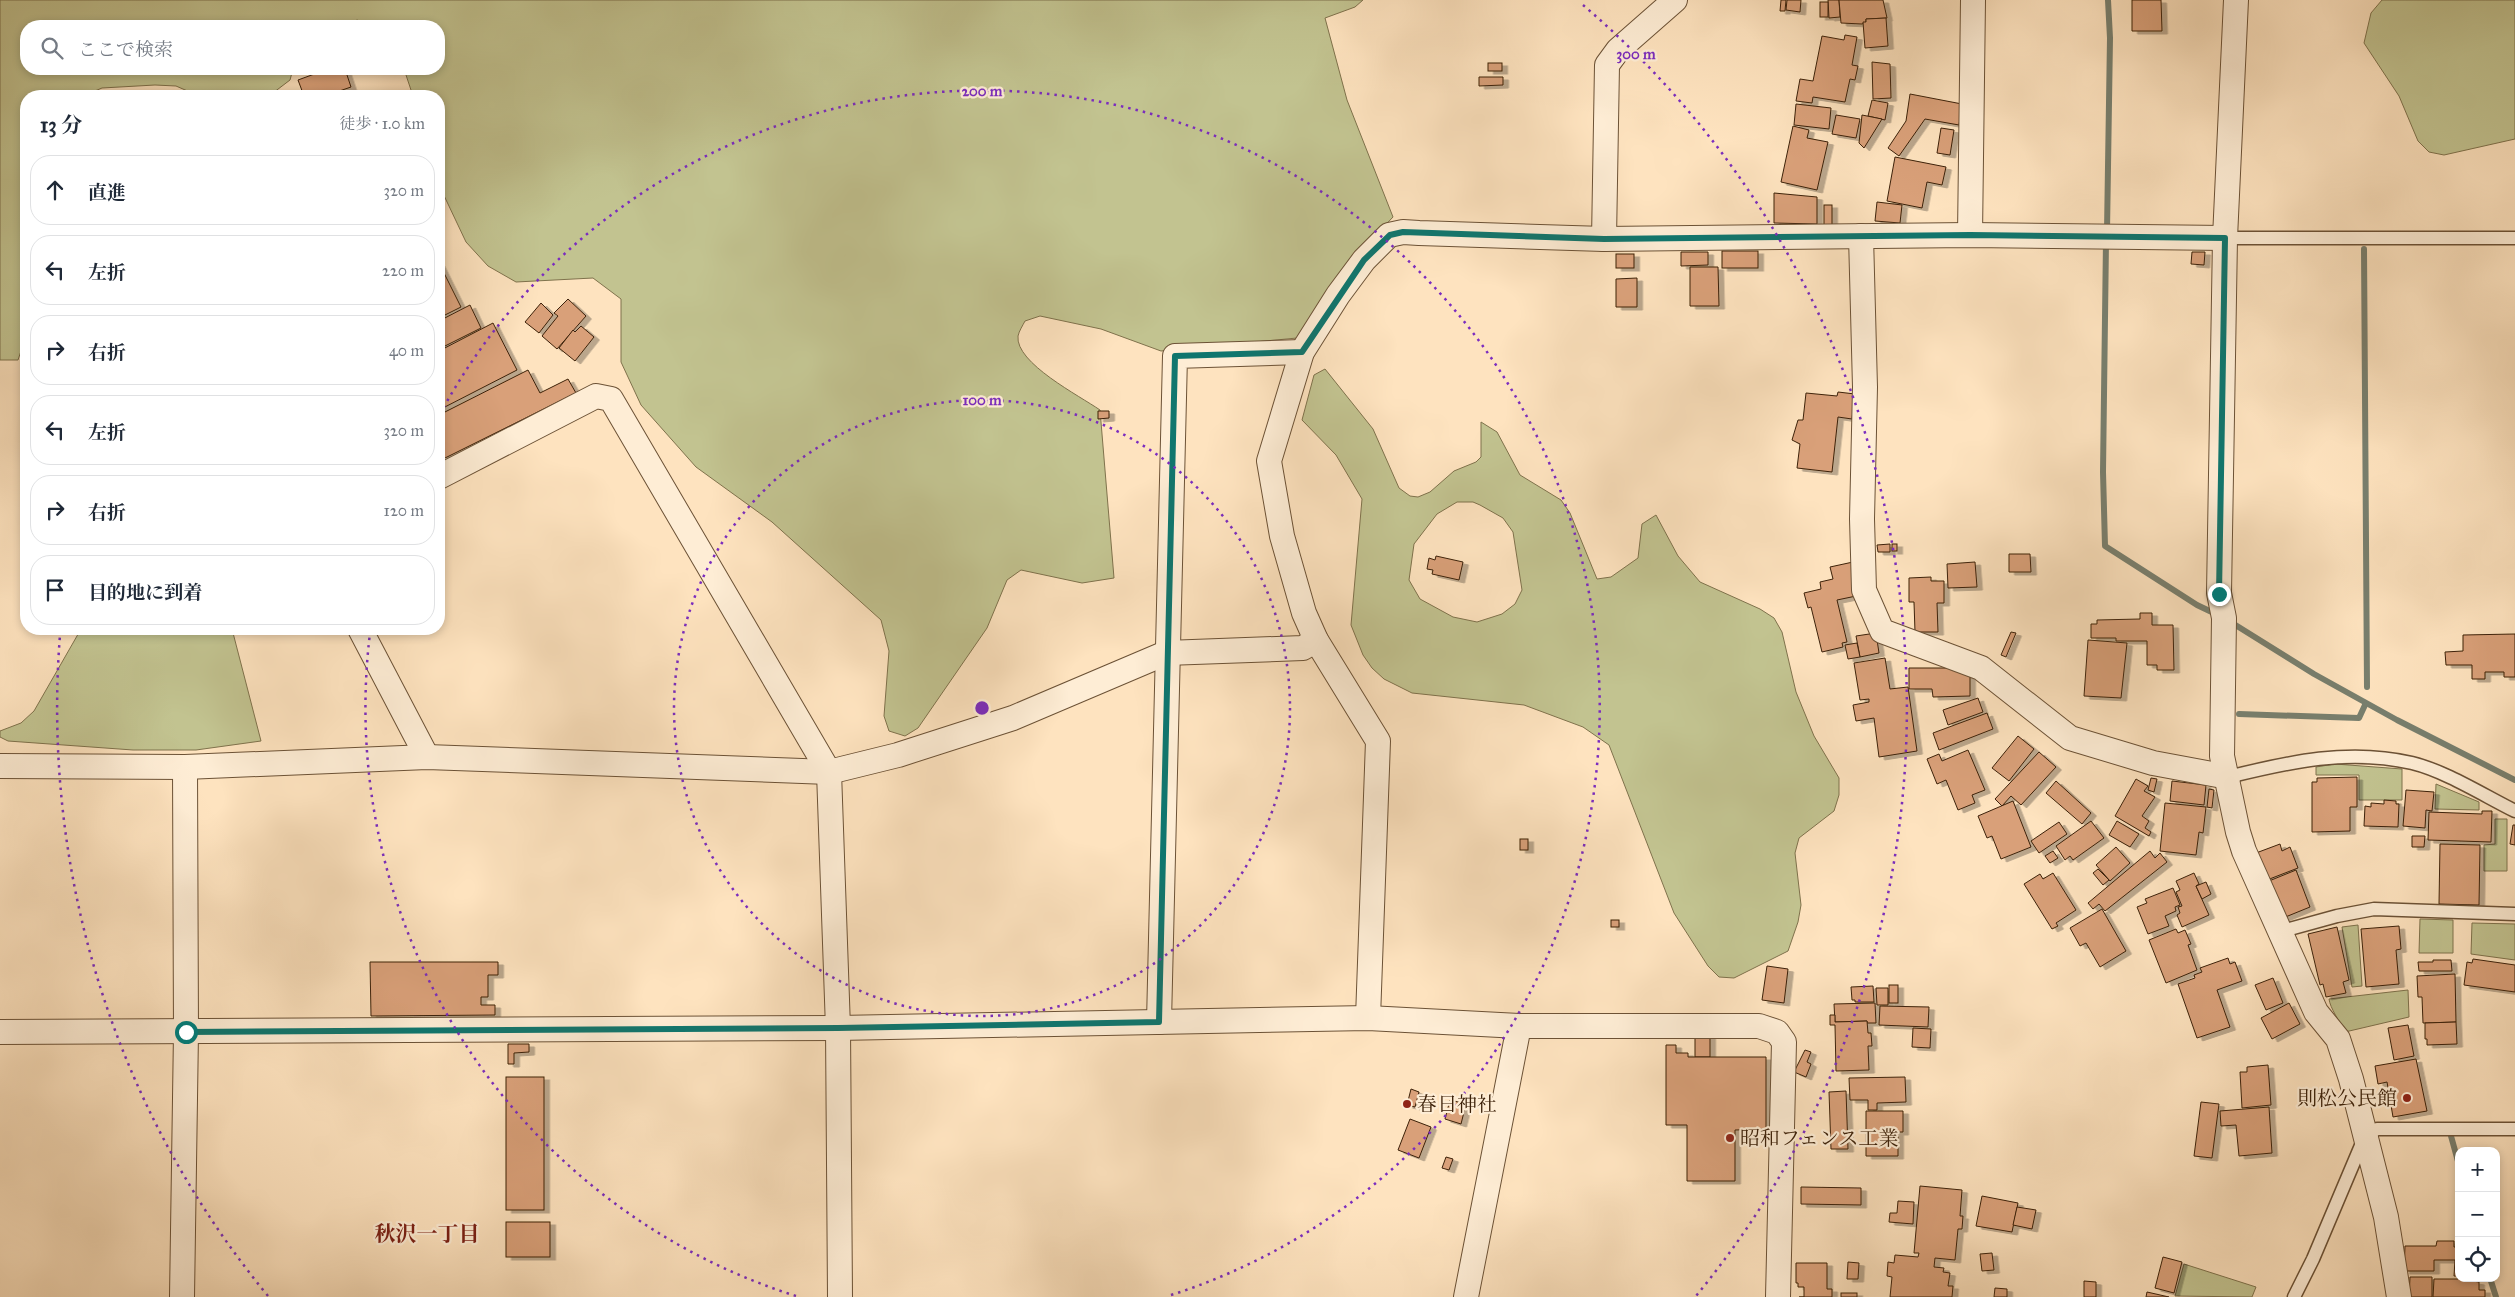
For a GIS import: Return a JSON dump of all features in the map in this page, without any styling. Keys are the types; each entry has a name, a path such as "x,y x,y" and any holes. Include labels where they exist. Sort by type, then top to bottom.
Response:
{"street":[{"path":"1604,239 1607,65 1618,50 1675,0"},
{"path":"1970,235 1973,0"},
{"path":"2236,0 2225,238 2219,594 2224,618 2222,756 2244,851 2282,931 2316,1012 2338,1039 2351,1079 2386,1217 2399,1297"},
{"path":"1368,1018 1378,741 1316,640 1304,613 1282,536 1269,461 1302,352 1364,260 1390,235 1403,232 1419,232 1604,239 1970,235 2225,238"},
{"path":"1860,236 1865,387 1862,519 1864,590 1882,631 1981,668 2070,738 2153,763 2228,777"},
{"path":"1159,1022 1166,653 1175,356 1302,352"},
{"path":"445,474 596,396 611,399 829,772 838,1028 840,1297"},
{"path":"363,635 428,757"},
{"path":"0,766 185,768 428,757 829,772 898,756 1014,718 1166,653 1303,648 1316,640"},
{"path":"182,1297 186,1032 185,768"},
{"path":"0,1032 838,1028 1368,1018 1519,1026 1759,1026 1769,1028 1782,1036 1784,1042 1778,1297"},
{"path":"1466,1297 1519,1026"}],"lane":[{"path":"2225,238 2515,238"},
{"path":"2228,777 2307,759 2343,756 2375,758 2412,763 2439,773 2515,811"},
{"path":"2282,931 2337,916 2374,909 2515,914"},
{"path":"2294,1297 2313,1259 2365,1136 2378,1129 2515,1129"}],"green space":[{"path":"0,0 1363,0 1355,7 1325,18 1347,100 1393,217 1354,258 1297,338 1161,351 1101,329 1040,316 1025,321 1018,336 1020,346 1027,357 1050,378 1100,410 1114,578 1082,583 1021,570 1007,580 987,628 918,728 905,736 889,731 884,716 889,651 881,620 772,522 696,467 641,405 621,362 621,299 593,278 516,282 488,266 466,242 445,198 445,90 411,90 406,75 445,75 445,20 20,20 20,75 291,75 290,80 277,90 185,90 176,86 155,85 102,88 97,90 20,90 20,354 18,360 0,360"},
{"path":"2382,0 2515,0 2515,139 2444,155 2429,152 2418,141 2399,96 2364,43 2371,13"},
{"path":"1325,369 1373,429 1399,488 1410,496 1418,497 1430,492 1454,471 1476,462 1481,457 1481,422 1497,432 1520,475 1561,500 1570,513 1597,579 1611,577 1638,558 1642,524 1656,515 1678,556 1700,582 1760,609 1774,618 1782,632 1796,692 1814,736 1839,778 1839,795 1834,811 1799,838 1795,853 1801,905 1798,922 1788,951 1734,978 1719,977 1708,966 1674,913 1609,745 1583,727 1524,705 1412,693 1384,679 1372,668 1363,655 1351,625 1362,499 1336,455 1302,420 1314,375","holes":["1457,502 1473,502 1503,518 1513,532 1522,590 1515,604 1502,614 1477,622 1453,617 1420,599 1409,580 1414,544 1437,514"]},
{"path":"78,635 234,635 261,741 196,750 133,750 8,741 0,737 0,731 21,723 34,711"},
{"path":"2335,764 2402,769 2402,800 2359,800 2359,775 2316,775 2316,767"},
{"path":"2436,784 2479,802 2479,810 2435,809"},
{"path":"2495,819 2507,819 2507,871 2484,871 2484,845 2495,844"},
{"path":"2420,919 2453,920 2453,953 2419,953"},
{"path":"2472,923 2515,924 2515,960 2471,954"},
{"path":"2358,925 2362,986 2352,987 2342,927"},
{"path":"2408,990 2409,1017 2345,1032 2333,1011 2329,999"},
{"path":"2184,1264 2256,1287 2252,1297 2175,1296"}],"building":[{"path":"1781,0 1786,0 1785,11 1780,11"},
{"path":"1787,0 1801,0 1800,12 1786,10"},
{"path":"1828,0 1839,0 1840,17 1829,18"},
{"path":"1839,0 1883,0 1887,18 1866,19 1866,22 1862,24 1841,23"},
{"path":"2132,0 2161,0 2162,31 2132,31"},
{"path":"1820,2 1828,2 1828,17 1820,17"},
{"path":"1886,18 1888,46 1865,48 1863,22 1866,22 1866,19"},
{"path":"1845,35 1857,37 1852,65 1858,66 1855,80 1850,79 1845,102 1813,97 1812,103 1796,101 1800,79 1813,81 1822,36 1844,40"},
{"path":"1872,62 1890,64 1891,98 1873,99"},
{"path":"1488,63 1502,63 1502,71 1488,71"},
{"path":"312,75 347,75 351,87 342,90 302,90 298,80"},
{"path":"1479,77 1503,77 1503,85 1479,86"},
{"path":"1910,94 1962,104 1959,125 1925,119 1899,156 1888,148 1906,121"},
{"path":"1872,100 1888,103 1885,120 1868,116"},
{"path":"1796,104 1831,108 1829,129 1794,125"},
{"path":"1836,115 1860,119 1856,138 1832,134"},
{"path":"1862,115 1882,119 1864,148 1859,143"},
{"path":"1793,126 1809,130 1807,138 1828,142 1817,190 1781,182"},
{"path":"1941,128 1954,130 1950,155 1937,153"},
{"path":"1895,157 1946,167 1942,185 1927,182 1922,208 1887,201"},
{"path":"1774,193 1817,197 1817,224 1774,223"},
{"path":"1877,202 1902,205 1900,223 1875,221"},
{"path":"1824,205 1832,205 1832,226 1824,226"},
{"path":"1722,251 1758,251 1758,268 1722,268"},
{"path":"1681,252 1708,252 1708,265 1681,266"},
{"path":"2192,252 2205,252 2204,265 2191,264"},
{"path":"1616,254 1634,254 1634,268 1616,268"},
{"path":"1690,267 1718,267 1719,306 1690,306"},
{"path":"445,275 461,307 445,315"},
{"path":"1637,278 1637,307 1616,307 1616,279"},
{"path":"568,299 586,316 557,349 542,336 558,316 554,313"},
{"path":"541,303 553,315 539,333 525,322"},
{"path":"470,305 481,328 445,346 445,318"},
{"path":"493,323 517,370 445,407 445,348"},
{"path":"581,326 594,337 575,361 559,348 573,330 575,332"},
{"path":"528,370 540,393 568,379 576,393 445,458 445,412"},
{"path":"1838,392 1855,394 1852,419 1838,417 1832,472 1797,468 1800,444 1792,440 1798,420 1803,420 1806,393 1837,396"},
{"path":"1098,411 1109,411 1109,418 1098,419"},
{"path":"1890,544 1890,552 1878,552 1877,545"},
{"path":"1892,544 1897,544 1897,551 1892,551"},
{"path":"2009,554 2030,554 2031,572 2009,572"},
{"path":"1436,556 1463,562 1459,580 1432,574 1433,570 1427,569 1429,558 1435,560"},
{"path":"1853,562 1861,595 1837,600 1847,642 1842,643 1843,647 1822,652 1811,607 1808,608 1804,593 1821,589 1820,582 1833,579 1830,567"},
{"path":"1975,562 1977,587 1948,588 1947,564"},
{"path":"1931,577 1931,581 1944,581 1944,603 1937,603 1938,632 1915,632 1914,602 1909,602 1909,578"},
{"path":"2140,613 2152,613 2152,625 2173,625 2174,670 2157,670 2157,665 2147,665 2147,641 2116,641 2116,638 2091,638 2091,624 2097,624 2097,620 2140,619"},
{"path":"2011,632 2016,633 2006,657 2001,655"},
{"path":"1876,633 1879,653 1860,657 1856,636"},
{"path":"2515,634 2515,677 2504,677 2504,672 2485,672 2485,679 2472,679 2472,665 2446,665 2445,652 2463,651 2463,635"},
{"path":"2088,640 2127,643 2121,698 2084,696"},
{"path":"1857,643 1860,657 1848,659 1845,645"},
{"path":"1885,658 1890,689 1908,687 1917,751 1879,757 1874,718 1856,721 1853,705 1869,702 1869,699 1860,700 1854,663"},
{"path":"1909,668 1957,668 1970,672 1970,696 1933,697 1932,689 1909,689"},
{"path":"1978,698 1983,712 1948,725 1943,710"},
{"path":"1987,713 1993,729 1939,750 1933,733"},
{"path":"2018,736 2034,749 2009,781 1992,768"},
{"path":"1968,750 1985,790 1972,795 1975,803 1958,810 1946,780 1937,784 1927,759 1939,754 1942,761"},
{"path":"2039,752 2056,767 2021,805 2011,796 2002,806 1995,799"},
{"path":"2357,777 2357,807 2350,807 2350,831 2312,832 2312,782 2317,782 2317,778"},
{"path":"2151,778 2157,779 2154,792 2148,790"},
{"path":"2136,779 2148,786 2144,791 2155,797 2142,816 2149,821 2145,828 2151,832 2149,836 2115,816"},
{"path":"2056,781 2091,813 2082,824 2046,793"},
{"path":"2172,781 2206,785 2204,805 2170,801"},
{"path":"2209,789 2214,790 2212,808 2207,807"},
{"path":"2406,790 2434,792 2432,811 2426,810 2425,828 2403,826"},
{"path":"2384,800 2396,801 2396,804 2399,804 2398,827 2364,826 2365,806 2371,807 2371,803 2384,804"},
{"path":"2013,801 2031,847 2001,859 1992,836 1987,838 1978,816"},
{"path":"2165,803 2206,807 2203,833 2199,832 2196,855 2160,851"},
{"path":"2482,811 2492,811 2491,842 2428,840 2429,812 2482,814"},
{"path":"2091,821 2104,838 2073,860 2070,856 2065,860 2056,846"},
{"path":"2117,821 2139,834 2130,847 2109,835"},
{"path":"2059,822 2067,834 2039,853 2031,841"},
{"path":"2513,825 2515,825 2515,845 2510,844"},
{"path":"2412,836 2425,836 2424,847 2412,847"},
{"path":"1520,839 1528,839 1528,850 1520,850"},
{"path":"2280,844 2282,851 2290,847 2298,868 2267,880 2256,853"},
{"path":"2440,844 2480,845 2479,905 2439,904"},
{"path":"2116,847 2130,863 2110,881 2096,865"},
{"path":"2053,851 2058,858 2050,863 2045,856"},
{"path":"2150,851 2155,858 2160,853 2167,862 2105,911 2099,904 2093,909 2088,903"},
{"path":"2098,869 2109,880 2103,885 2093,873"},
{"path":"2296,870 2310,907 2283,918 2269,881"},
{"path":"2053,873 2076,910 2056,923 2058,926 2052,929 2024,884 2040,874 2043,879"},
{"path":"2194,873 2199,884 2196,886 2209,915 2182,927 2177,915 2180,913 2178,907 2182,906 2176,892 2180,890 2176,881"},
{"path":"2206,882 2211,894 2202,899 2196,886"},
{"path":"2173,888 2180,905 2175,907 2176,911 2165,916 2169,926 2148,934 2137,907 2147,903 2145,899"},
{"path":"2102,909 2126,951 2100,967 2086,943 2080,946 2070,928"},
{"path":"1611,920 1619,920 1619,927 1611,927"},
{"path":"2399,926 2401,949 2396,950 2399,984 2366,987 2361,929"},
{"path":"2337,927 2349,980 2343,982 2346,993 2326,997 2323,984 2320,985 2308,934"},
{"path":"2176,929 2178,933 2185,930 2191,944 2188,945 2197,970 2166,983 2149,940"},
{"path":"2228,958 2230,964 2235,962 2242,981 2217,990 2230,1027 2197,1038 2178,984 2195,978 2194,975 2202,972 2200,968"},
{"path":"2473,959 2515,965 2515,992 2464,985 2467,962 2472,963"},
{"path":"2433,960 2451,960 2452,971 2419,971 2418,962 2433,962"},
{"path":"370,962 498,962 498,975 488,975 488,997 481,997 481,1005 495,1005 495,1015 371,1016"},
{"path":"1767,966 1788,969 1784,1003 1762,1000"},
{"path":"2455,974 2456,1022 2423,1023 2422,997 2418,997 2417,976"},
{"path":"2273,978 2283,1003 2266,1010 2255,985"},
{"path":"1889,985 1898,985 1898,1003 1889,1003"},
{"path":"1873,986 1874,1002 1855,1002 1855,1000 1852,1000 1851,987"},
{"path":"1876,988 1888,988 1888,1005 1877,1005"},
{"path":"1875,1003 1876,1023 1867,1023 1867,1021 1835,1022 1834,1004"},
{"path":"2289,1003 2300,1024 2272,1039 2261,1018"},
{"path":"1880,1006 1929,1007 1928,1027 1879,1025"},
{"path":"1830,1015 1835,1015 1835,1022 1867,1021 1868,1033 1871,1033 1872,1046 1868,1046 1869,1070 1836,1071 1835,1025 1830,1025"},
{"path":"2456,1022 2457,1044 2427,1045 2425,1023"},
{"path":"2408,1025 2414,1056 2394,1060 2388,1028"},
{"path":"1913,1028 1931,1029 1930,1048 1912,1047"},
{"path":"1695,1036 1710,1036 1710,1057 1695,1057"},
{"path":"508,1044 529,1044 529,1052 514,1053 514,1064 508,1064"},
{"path":"1666,1045 1676,1045 1676,1053 1688,1053 1688,1057 1766,1057 1766,1129 1735,1130 1735,1181 1687,1181 1687,1125 1666,1125"},
{"path":"1805,1050 1811,1052 1807,1062 1811,1064 1806,1077 1794,1072"},
{"name":"則松公民館","path":"2416,1059 2427,1111 2393,1117 2387,1082 2378,1084 2375,1066"},
{"path":"2268,1065 2271,1105 2242,1108 2240,1072 2247,1072 2247,1067"},
{"path":"506,1077 544,1077 544,1210 506,1210"},
{"path":"1905,1077 1906,1102 1877,1103 1877,1110 1868,1110 1868,1100 1850,1100 1849,1078"},
{"path":"1411,1089 1419,1092 1415,1107 1407,1105"},
{"path":"1846,1091 1848,1149 1831,1149 1829,1092"},
{"path":"1450,1100 1466,1104 1461,1124 1445,1119"},
{"path":"2201,1102 2219,1104 2212,1158 2194,1156"},
{"path":"2269,1107 2272,1153 2239,1156 2236,1125 2221,1126 2220,1111"},
{"path":"1866,1111 1903,1111 1903,1132 1898,1132 1898,1156 1866,1156"},
{"path":"1410,1119 1431,1127 1419,1158 1398,1150"},
{"path":"1446,1157 1453,1159 1449,1170 1442,1168"},
{"path":"1920,1186 1962,1190 1960,1216 1963,1216 1962,1229 1958,1229 1955,1260 1935,1258 1934,1267 1944,1268 1943,1272 1950,1273 1948,1286 1953,1286 1952,1297 1890,1297 1892,1277 1887,1276 1888,1262 1894,1263 1895,1255 1918,1257 1919,1253 1914,1253"},
{"path":"1801,1187 1861,1188 1861,1205 1801,1204"},
{"path":"1982,1196 2018,1203 2012,1232 1976,1226"},
{"path":"1898,1201 1914,1202 1913,1224 1889,1222 1890,1213 1897,1213"},
{"path":"2017,1207 2036,1210 2032,1229 2013,1225"},
{"path":"506,1222 550,1222 550,1257 506,1257"},
{"path":"2437,1241 2454,1241 2455,1260 2434,1260 2434,1271 2404,1271 2405,1246 2436,1246"},
{"path":"1992,1253 1994,1270 1982,1271 1980,1254"},
{"path":"2163,1257 2182,1262 2174,1293 2155,1288"},
{"path":"1848,1262 1859,1263 1858,1279 1847,1279"},
{"path":"1796,1263 1827,1263 1827,1289 1832,1289 1832,1297 1804,1297 1804,1287 1798,1287 1798,1283 1796,1283"},
{"path":"2410,1277 2432,1277 2432,1297 2409,1297"},
{"path":"2434,1279 2455,1279 2455,1282 2479,1282 2479,1290 2485,1290 2485,1297 2433,1297"},
{"path":"2084,1281 2096,1282 2096,1297 2084,1297"},
{"path":"1995,1288 2007,1289 2007,1297 1994,1297"},
{"path":"2147,1292 2169,1297 2146,1297"},
{"path":"1841,1293 1857,1293 1857,1297 1841,1297"}],"waterway":[{"path":"2107,231 2110,38 2108,0"},
{"path":"2106,241 2103,472 2105,546 2197,605 2218,615"},
{"path":"2364,249 2367,687"},
{"path":"2229,621 2314,674 2397,720 2515,780"},
{"path":"2239,714 2359,718 2365,705"},
{"path":"2451,1136 2455,1150"},
{"path":"2491,1282 2496,1297"}],"place":[{"name":"則松公民館","path":"2407,1098"},
{"name":"春日神社","path":"1407,1104"},
{"name":"昭和フェンス工業","path":"1730,1138"}],"district":[{"name":"秋沢一丁目","path":"427,1234"}],"route":[{"path":"186,1032 838,1028 1159,1022 1166,653 1175,356 1302,352 1338,295 1364,260 1390,235 1403,232 1604,239 1970,235 2225,238 2219,594"}]}
